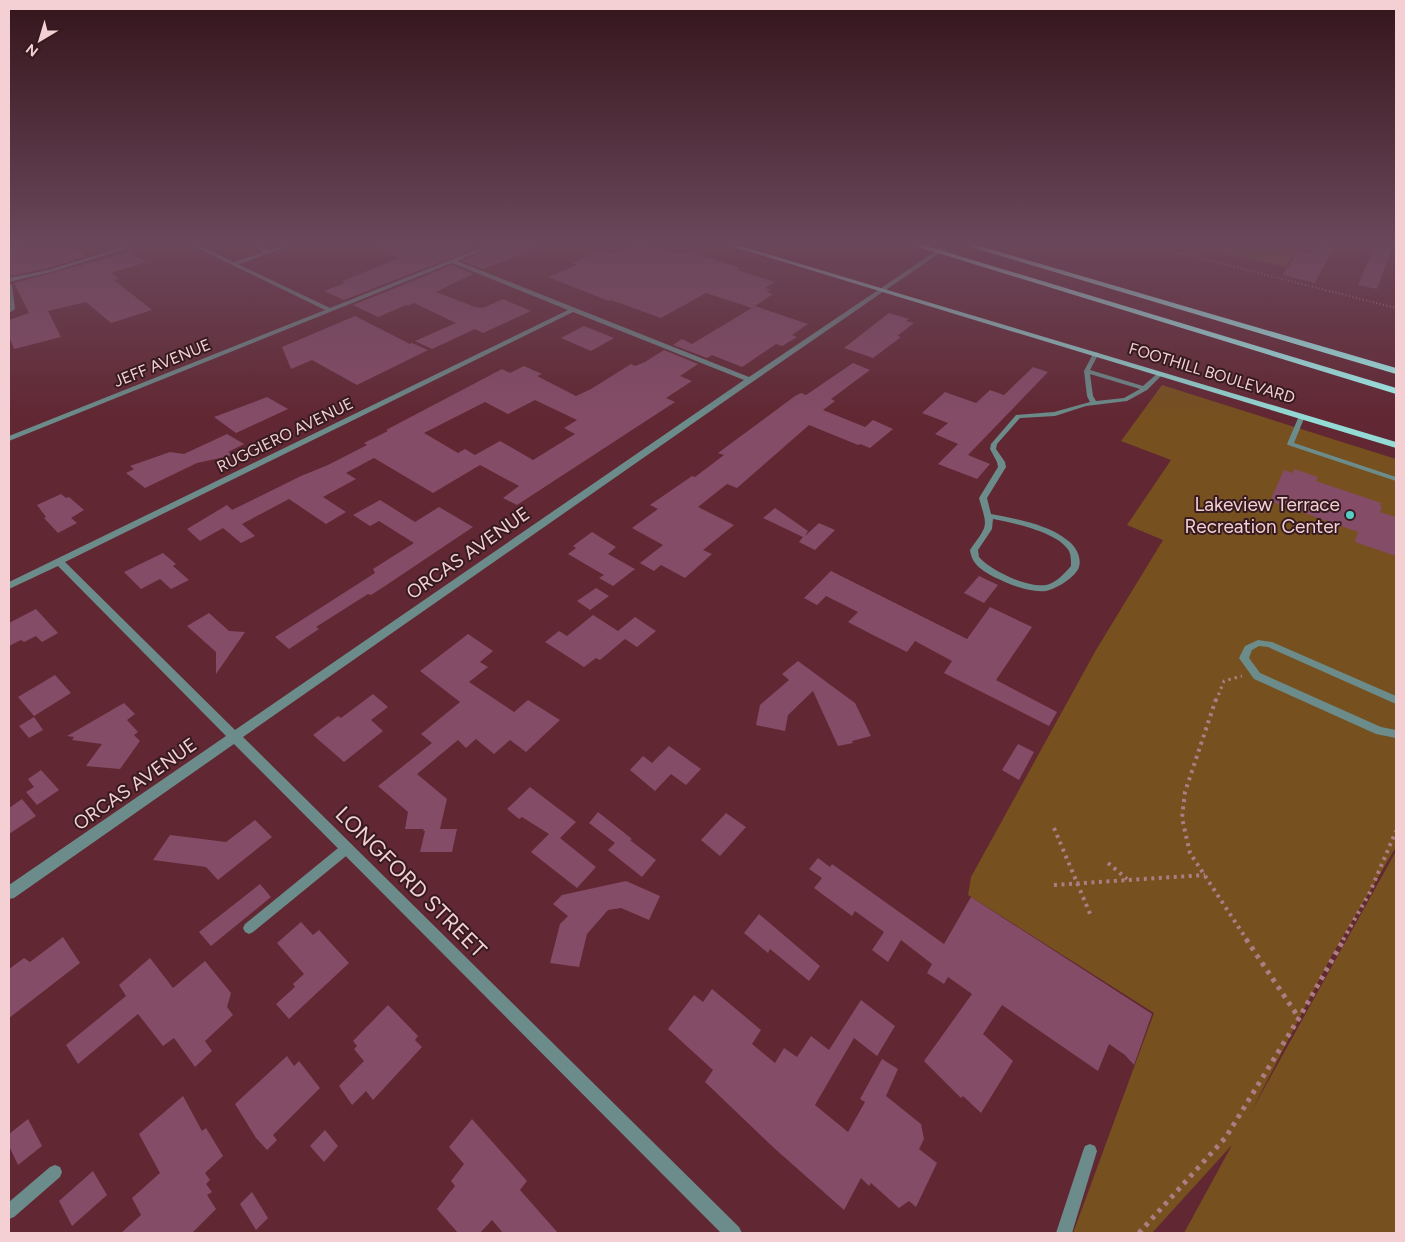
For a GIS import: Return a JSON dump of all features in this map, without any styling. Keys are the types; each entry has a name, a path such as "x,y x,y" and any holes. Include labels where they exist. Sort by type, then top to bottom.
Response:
{"highway":[{"path":"1107,303 1396,391"},
{"path":"1165,303 1396,371"}],"main road":[{"name":"FOOTHILL BOULEVARD","path":"925,303 1396,445"}],"street":[{"path":"315,303 330,310"},
{"name":"JEFF AVENUE","path":"9,439 348,303"},
{"path":"559,303 750,380"},
{"name":"ORCAS AVENUE","path":"9,893 862,303"},
{"name":"RUGGIERO AVENUE","path":"9,586 574,309"},
{"name":"LONGFORD STREET","path":"58,561 733,1233"}],"lane":[{"path":"1094,403 1090,396 1087,372 1096,353"},
{"path":"1087,372 1145,389"},
{"path":"990,516 1016,522 1055,536 1069,546 1074,555 1076,567 1058,584 1044,589 1014,582 988,568 976,558 974,550 988,531 991,523 983,498 1002,467 1002,462 993,449 994,444 1018,416 1055,414 1094,403 1125,400 1145,389 1161,373"},
{"path":"1302,416 1290,444 1396,479"},
{"path":"1396,700 1269,644 1258,643 1248,648 1244,658 1257,676 1270,683 1380,731 1396,734"},
{"path":"249,928 347,848"},
{"path":"1064,1233 1090,1152"},
{"path":"9,1212 55,1172"}],"path":[{"path":"1376,303 1396,308"},
{"path":"1257,676 1237,676 1224,681 1197,753 1185,792 1182,818 1190,853 1299,1018"},
{"path":"1054,828 1091,916"},
{"path":"1139,1233 1226,1136 1299,1018 1370,892 1396,831"},
{"path":"1108,863 1127,880"},
{"path":"1054,885 1205,875"}],"shaded area":[{"path":"1162,385 1396,459 1396,847 1332,955 1251,1112 1396,851 1396,1233 1184,1233 1232,1145 1152,1233 1073,1233 1154,1013 968,895 971,877 1096,650 1163,540 1127,525 1171,460 1121,441"}],"building":[{"path":"24,303 82,303 48,311 61,337 14,349 9,336 9,320 29,313"},
{"path":"87,303 143,303 152,310 111,323"},
{"path":"358,303 464,303 483,308 494,303 512,303 531,311 483,333 475,329 432,349 415,341 456,323 414,303 378,317 353,305"},
{"path":"619,303 688,303 661,318"},
{"path":"737,303 760,303 752,308"},
{"path":"755,306 808,324 792,335 797,337 782,346 776,344 742,367 712,355 707,358 673,345 682,339 692,344"},
{"path":"889,313 909,319 906,321 914,323 897,336 901,337 873,358 844,348"},
{"path":"355,316 410,344 412,343 428,350 357,385 312,360 291,369 282,347"},
{"path":"584,326 614,338 591,351 561,338"},
{"path":"664,350 698,364 680,376 692,381 666,398 675,402 517,505 503,498 519,486 480,465 433,493 374,458 346,473 356,479 323,497 346,512 326,524 289,499 242,524 255,536 241,543 223,528 200,541 187,529 227,505 232,510 328,465 367,445 364,443 388,431 386,430 502,369 510,373 524,366 542,374 537,376 576,396 631,364 635,366","holes":["535,400 577,420 564,428 575,434 533,460 500,441 475,455 465,449 458,453 424,433 485,402 508,414"]},
{"path":"853,363 870,370 831,399 835,401 823,410 865,427 873,420 893,429 870,448 809,425 737,488 727,484 698,507 734,525 703,550 712,554 685,578 661,565 654,571 640,563 663,545 632,528 658,509 650,505 692,476 695,477 724,455 718,453 795,396 801,393 806,395"},
{"path":"1033,367 1048,372 968,455 990,464 977,479 938,464 958,444 935,434 948,423 922,413 945,392 976,403 990,390 1004,395"},
{"path":"267,397 288,409 236,433 214,417"},
{"path":"227,434 244,444 228,452 234,455 197,463 145,488 126,473 134,469 130,466 170,452 184,454"},
{"name":"Lakeview Terrace Recreation Center","path":"1294,469 1318,477 1316,481 1381,503 1380,512 1396,517 1396,556 1355,542 1358,532 1270,501 1284,470 1293,473"},
{"path":"61,494 66,498 69,497 84,510 71,518 77,523 58,533 44,518 46,517 37,505"},
{"path":"380,500 415,522 439,507 473,527 371,595 368,594 316,627 319,629 289,649 275,637 375,573 373,569 414,543 379,521 370,526 353,515"},
{"path":"775,508 808,531 805,536 819,523 835,530 815,550 799,542 803,537 763,518"},
{"path":"592,532 616,547 608,554 635,569 613,586 599,578 604,575 568,554 576,548 573,546"},
{"path":"163,553 176,564 173,566 189,580 171,589 160,579 141,589 124,572"},
{"path":"831,571 967,639 990,607 1032,627 996,680 1057,712 1049,726 944,673 952,661 915,641 907,652 848,622 858,612 826,596 817,605 804,598"},
{"path":"979,576 998,585 984,603 964,593"},
{"path":"596,588 609,596 590,610 577,601"},
{"path":"36,609 58,633 42,642 36,636 9,646 9,623"},
{"path":"209,613 229,631 245,632 216,674 216,652 187,626"},
{"path":"593,615 618,631 635,617 656,631 637,647 625,639 600,660 596,658 584,667 545,642 559,631 567,636"},
{"path":"468,634 493,651 480,662 488,667 469,682 514,712 528,700 560,720 526,752 510,740 494,754 476,739 466,748 458,740 417,774 447,799 440,829 457,829 452,852 420,852 424,829 405,829 408,812 378,786 432,743 421,734 460,702 420,671"},
{"path":"798,661 855,703 871,736 838,746 813,691 788,715 785,731 756,725 760,705 789,680 782,674"},
{"path":"55,675 71,693 34,716 18,697"},
{"path":"373,694 388,707 371,720 383,731 344,762 313,735 338,716 341,718"},
{"path":"124,703 135,714 127,720 138,732 134,735 140,741 120,769 86,766 102,744 72,740 74,737 67,736"},
{"path":"34,717 43,730 29,738 19,726"},
{"path":"1018,744 1034,752 1019,780 1002,770"},
{"path":"669,746 701,769 686,785 671,774 655,791 630,770 643,756 652,763"},
{"path":"41,770 59,790 37,805 26,792 34,787 28,779"},
{"path":"530,787 576,822 560,838 596,867 577,888 531,852 549,834 522,817 519,819 507,809"},
{"path":"22,799 36,816 9,834 9,808"},
{"path":"598,812 656,860 642,877 608,850 615,843 589,823"},
{"path":"726,813 746,827 720,856 701,840"},
{"path":"255,820 272,837 218,880 206,867 153,860 170,835 226,842"},
{"path":"818,858 830,867 832,864 944,944 971,897 1152,1014 1134,1065 1125,1055 1109,1044 1098,1071 1002,1005 983,1034 1013,1061 981,1113 963,1096 961,1098 924,1061 972,994 948,977 944,984 927,973 932,964 901,940 888,962 872,950 884,932 855,911 852,916 814,888 822,878 809,869"},
{"path":"626,881 660,896 649,920 621,908 608,910 587,934 579,967 550,963 560,924 568,916 553,904 562,895"},
{"path":"260,884 271,897 211,946 199,932"},
{"path":"759,914 820,966 809,981 770,949 768,953 744,933"},
{"path":"301,922 313,935 319,930 349,963 289,1019 276,1004 295,987 293,984 304,974 277,943"},
{"path":"63,937 80,963 9,1018 9,969 24,958 30,962"},
{"path":"150,958 173,988 205,961 231,993 227,1007 233,1015 205,1041 212,1051 195,1067 174,1038 163,1046 138,1014 78,1064 66,1045 126,996 119,985"},
{"path":"712,989 761,1030 752,1044 775,1063 784,1048 797,1057 811,1036 829,1050 861,1000 895,1026 877,1056 854,1038 815,1105 848,1132 865,1102 860,1099 882,1059 898,1069 886,1096 921,1124 924,1139 919,1149 937,1163 916,1207 909,1201 899,1208 871,1183 869,1186 861,1178 844,1210 774,1148 705,1082 713,1070 668,1029 694,995 703,1002"},
{"path":"388,1005 418,1036 415,1040 422,1047 373,1100 366,1091 352,1105 339,1086 364,1061 354,1049 357,1046 353,1041"},
{"path":"287,1056 294,1066 299,1061 320,1088 273,1135 277,1140 267,1150 256,1138 235,1104"},
{"path":"183,1096 202,1131 206,1128 223,1156 205,1173 210,1180 206,1184 212,1192 207,1195 216,1209 192,1233 121,1233 141,1215 132,1198 160,1173 139,1134"},
{"path":"28,1119 42,1146 18,1165 9,1146 9,1134"},
{"path":"472,1119 527,1181 520,1190 558,1233 503,1233 492,1220 480,1233 458,1233 437,1209 455,1186 451,1181 464,1164 449,1147"},
{"path":"325,1130 338,1146 324,1162 310,1146"},
{"path":"93,1171 107,1195 72,1226 59,1201"},
{"path":"252,1192 268,1218 256,1230 240,1204"}],"place":[{"name":"Lakeview Terrace Recreation Center","path":"1350,515"}]}
